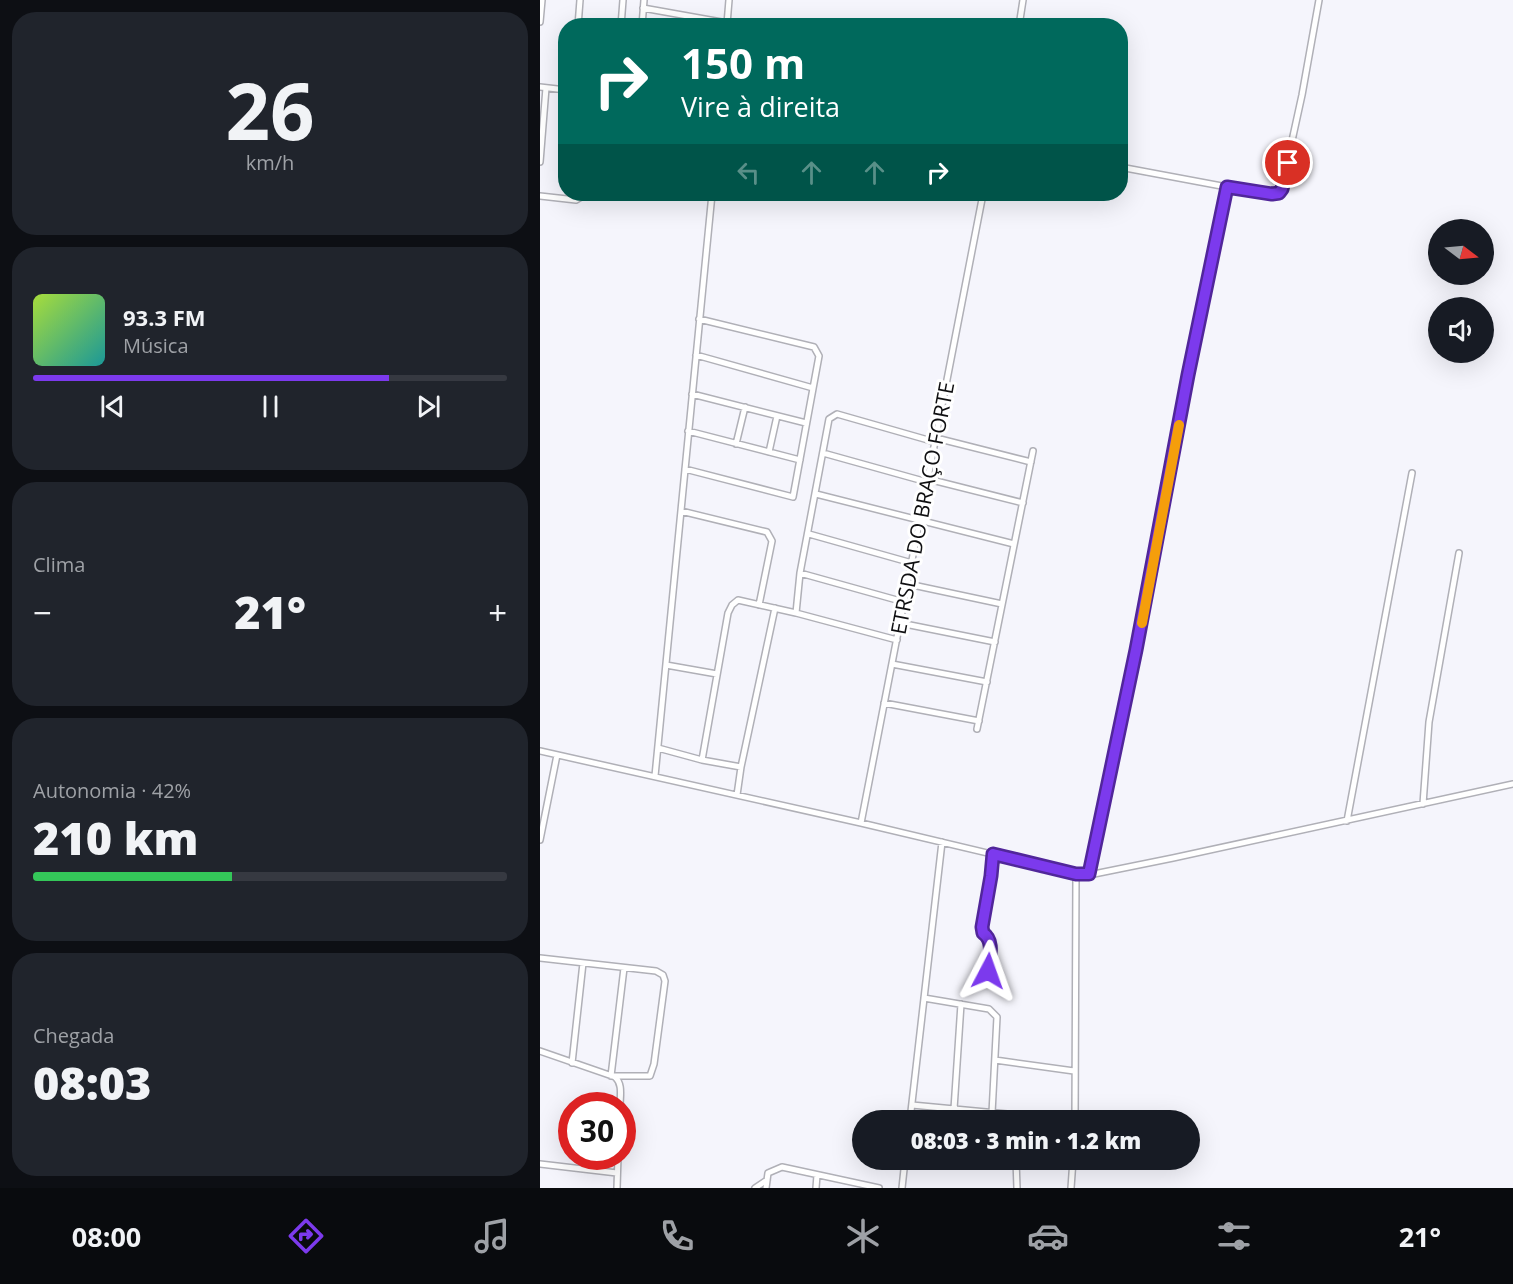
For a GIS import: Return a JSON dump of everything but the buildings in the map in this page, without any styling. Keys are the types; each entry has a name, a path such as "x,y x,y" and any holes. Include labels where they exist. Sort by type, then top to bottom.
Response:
{"street":[{"path":"540,22 542,0"},
{"path":"579,18 580,0"},
{"path":"622,18 623,0"},
{"path":"642,18 644,0"},
{"path":"728,18 729,0"},
{"path":"1020,18 1023,0"},
{"path":"1128,168 1227,187 1279,193 1282,189 1302,95 1319,0"},
{"path":"643,8 696,18"},
{"path":"540,162 543,87 558,89"},
{"path":"1089,874 1227,187"},
{"path":"540,196 558,198"},
{"path":"655,776 711,201"},
{"name":"ETRSDA DO BRAÇO FORTE","path":"861,823 982,201"},
{"path":"685,469 793,497 819,356 814,347 699,319"},
{"path":"696,355 813,388"},
{"path":"692,394 806,423"},
{"path":"736,444 745,407"},
{"path":"796,613 800,573 829,419 837,414 1031,462"},
{"path":"769,452 777,416"},
{"path":"688,431 800,460"},
{"path":"977,729 1033,451"},
{"path":"824,453 1023,503"},
{"path":"1347,820 1412,473"},
{"path":"816,494 1014,544"},
{"path":"681,511 767,532 772,541 759,605"},
{"path":"809,534 912,563"},
{"path":"1423,804 1429,723 1459,554"},
{"path":"800,573 904,602"},
{"path":"908,585 1002,604"},
{"path":"702,760 728,613 738,600 897,640"},
{"path":"737,795 775,608"},
{"path":"900,623 994,642"},
{"path":"892,664 987,682"},
{"path":"666,665 717,674"},
{"path":"884,703 979,722"},
{"path":"658,748 702,760 741,767"},
{"path":"540,752 655,776 1076,874 1089,874 1173,858 1513,784"},
{"path":"540,840 556,755"},
{"path":"911,1110 942,842"},
{"path":"988,971 990,943 982,927 993,854"},
{"path":"1075,1110 1076,874"},
{"path":"540,958 656,971 663,975 665,981 650,1076 611,1076"},
{"path":"572,1062 583,963"},
{"path":"611,1076 624,968"},
{"path":"924,998 989,1009 997,1017 992,1110"},
{"path":"954,1109 962,1004"},
{"path":"540,1051 611,1076 620,1082 620,1092"},
{"path":"995,1060 1074,1071"},
{"path":"912,1105 964,1110"},
{"path":"540,1164 617,1173"},
{"path":"766,1188 768,1173 782,1167 879,1188"},
{"path":"617,1170 617,1188"},
{"path":"904,1170 902,1188 909,1188"},
{"path":"1016,1170 1017,1188"},
{"path":"1071,1188 1072,1170"},
{"path":"816,1188 817,1175"},
{"path":"755,1188 767,1180"}],"slow traffic":[{"path":"1142,623 1179,425"}],"route":[{"path":"988,971 990,943 982,927 993,854 1076,874 1089,874 1136,650 1188,375 1227,187 1279,193 1288,163"}]}
